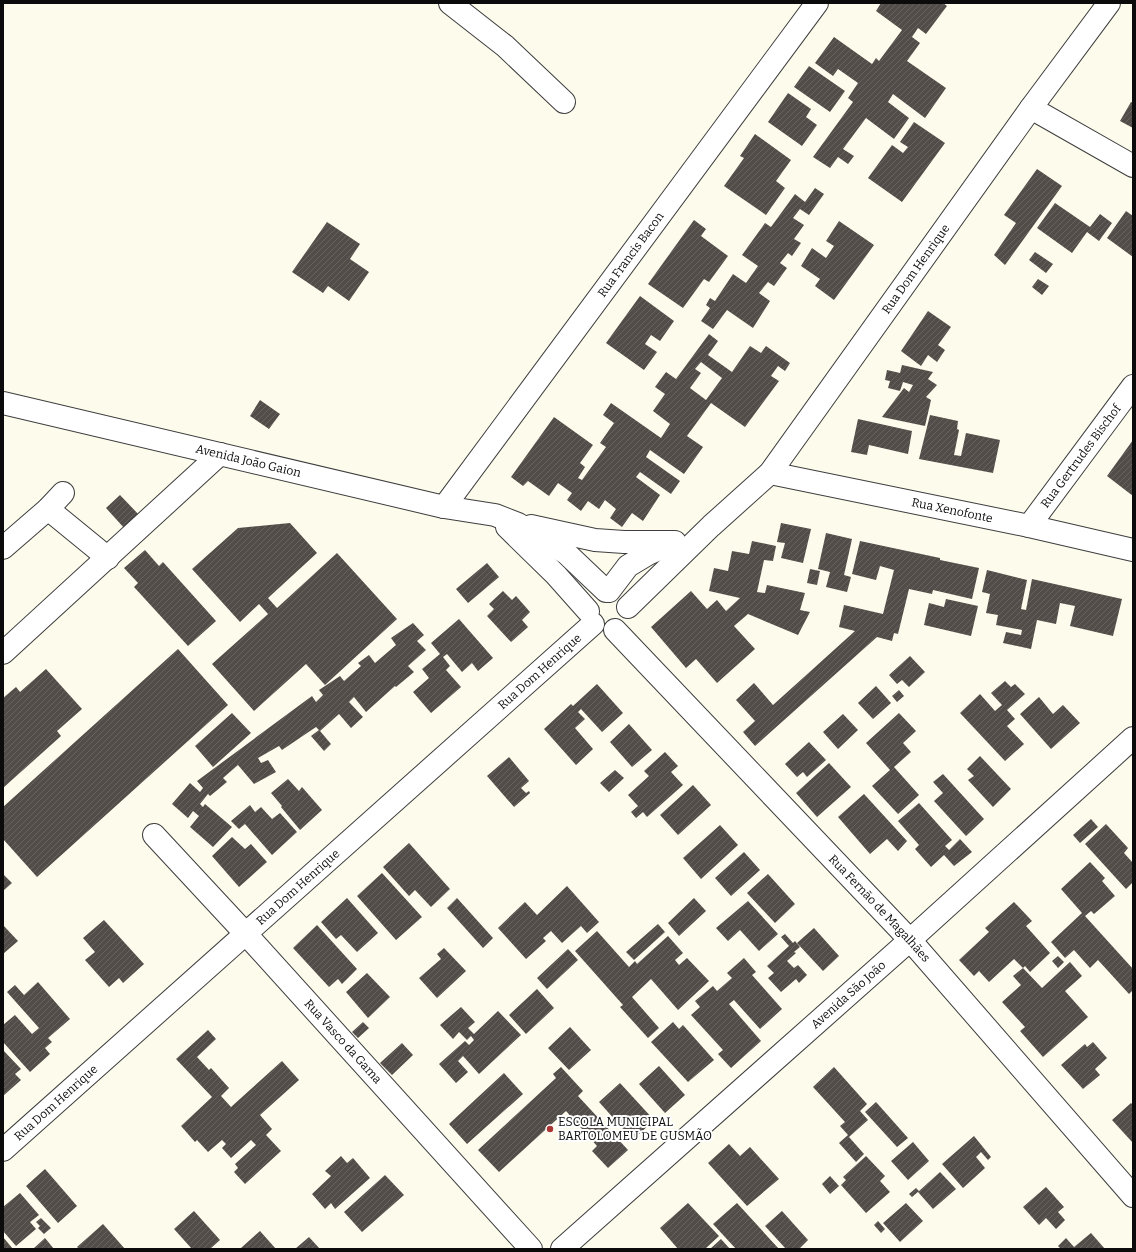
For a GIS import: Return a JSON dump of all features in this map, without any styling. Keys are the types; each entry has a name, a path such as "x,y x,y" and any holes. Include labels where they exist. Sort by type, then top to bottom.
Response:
{"street":[{"path":"450,3 505,46 564,102"},
{"name":"Rua Francis Bacon","path":"444,507 817,3"},
{"name":"Rua Dom Henrique","path":"628,607 711,526 770,473 1031,108 1109,3"},
{"path":"1031,108 1133,166"},
{"name":"Rua Gertrudes Bischof","path":"1029,526 1133,386"},
{"name":"Avenida João Gaion","path":"3,403 444,507 494,515 518,524 566,553 607,591"},
{"path":"3,653 220,454"},
{"name":"Rua Xenofonte","path":"770,473 1029,526 1133,550"},
{"path":"3,548 48,509 63,493"},
{"path":"48,509 108,558"},
{"path":"494,515 556,575 591,618 603,630 615,630 621,626 626,621 628,607 624,599 617,593 607,591 599,593 589,604 591,618"},
{"path":"518,524 595,540 624,542 674,542"},
{"name":"Rua Dom Henrique","path":"607,591 628,566 648,554 711,526"},
{"name":"Rua Dom Henrique","path":"3,1150 245,933 591,618"},
{"name":"Rua Fernão de Magalhães","path":"615,630 910,940 1133,1196"},
{"name":"Avenida São João","path":"562,1249 910,940 1133,738"},
{"name":"Rua Vasco da Gama","path":"154,835 245,933 531,1249"}],"building":[{"path":"881,3 943,3 947,6 926,34 918,28 912,37 920,43 907,61 946,88 925,118 893,94 888,102 909,118 894,139 866,118 843,149 854,156 848,164 838,157 830,168 813,157 853,102 848,98 858,83 838,69 833,76 815,63 834,37 872,64 876,58 879,61 902,30 876,11"},
{"path":"809,66 845,91 830,112 794,87"},
{"path":"788,93 811,109 806,117 817,125 802,146 768,122"},
{"path":"1131,102 1133,103 1133,128 1120,121"},
{"path":"914,122 945,143 902,202 868,178 892,145 903,153 908,147 900,142"},
{"path":"755,134 791,160 776,181 785,188 766,215 724,186 744,158 740,156"},
{"path":"1037,169 1062,186 1005,265 994,255 1016,223 1004,215"},
{"path":"815,188 824,194 809,215 800,209 793,218 804,225 794,239 801,243 792,256 788,253 780,263 787,268 774,286 768,282 759,293 770,301 753,328 727,310 713,329 701,321 710,308 706,305 710,298 715,301 733,274 746,283 758,266 742,255 765,223 771,227 795,194 805,202"},
{"path":"1055,203 1090,227 1100,214 1112,223 1099,241 1087,232 1072,253 1037,228"},
{"path":"1126,211 1133,216 1133,257 1107,238"},
{"path":"694,220 706,229 701,236 728,256 709,282 704,279 683,308 648,284"},
{"path":"839,221 874,245 834,300 815,286 820,279 801,266 812,248 826,258 834,246 826,241"},
{"path":"327,222 360,244 350,259 369,272 349,301 328,286 323,293 292,272"},
{"path":"1035,252 1053,264 1046,273 1029,260"},
{"path":"1038,279 1049,286 1042,295 1032,287"},
{"path":"640,296 674,321 660,341 651,335 645,344 657,352 644,370 606,343"},
{"path":"928,311 951,327 938,345 945,350 937,362 928,355 921,366 901,351"},
{"path":"709,334 718,341 708,355 732,372 750,346 761,353 766,346 790,363 785,371 778,366 771,376 779,381 745,427 711,403 687,436 703,447 684,474 650,450 646,457 680,481 671,494 640,472 636,477 660,495 643,521 632,513 622,527 610,518 616,509 605,500 599,509 588,501 581,511 567,500 572,493 558,483 549,496 528,481 523,486 511,477 554,417 593,445 580,463 585,467 578,478 582,480 606,447 600,443 614,423 603,415 611,403 661,438 670,424 653,411 665,394 655,387 666,372 676,379","holes":["701,362 722,378 706,400 690,388 701,373 695,369"]},
{"path":"902,365 933,372 928,379 937,385 926,397 931,400 925,426 882,417 904,388 909,392 913,385 903,382 900,391 888,388 890,381 885,380 887,370 900,373"},
{"path":"260,400 280,414 269,429 250,416"},
{"path":"930,415 958,421 957,429 959,430 954,455 961,456 966,433 1000,440 993,473 919,459"},
{"path":"858,419 912,431 908,454 869,445 867,455 851,452"},
{"path":"1133,440 1133,496 1107,476"},
{"path":"120,495 140,516 125,529 106,508"},
{"path":"290,523 317,553 268,598 277,608 337,553 397,619 325,685 306,664 254,711 212,664 268,614 259,604 240,622 192,569 238,528"},
{"path":"781,523 811,529 803,563 781,558 785,543 777,542"},
{"path":"826,533 852,539 844,575 851,577 847,592 826,587 830,572 818,569"},
{"path":"752,541 776,546 773,561 764,560 757,592 765,593 767,585 805,593 800,610 810,612 798,635 748,614 734,626 755,649 717,683 696,659 686,668 651,627 691,591 707,609 717,600 726,611 740,598 709,591 714,568 728,571 732,551 749,554"},
{"path":"860,541 979,568 972,599 933,590 932,594 909,589 898,634 894,633 892,641 877,637 755,746 743,732 755,721 736,700 754,683 773,705 855,631 839,627 844,605 883,614 894,570 880,566 876,580 852,574"},
{"path":"145,550 159,566 163,562 216,621 188,646 134,587 138,583 124,568"},
{"path":"487,563 499,577 468,603 456,589"},
{"path":"810,569 820,571 817,585 807,583"},
{"path":"987,570 1027,580 1021,609 1026,610 1032,579 1122,599 1113,636 1070,626 1075,606 1060,603 1056,624 1037,620 1031,649 1003,643 1006,632 1021,635 1022,630 996,625 998,615 986,613 990,594 982,592"},
{"path":"503,591 512,600 516,596 530,612 522,620 528,627 511,642 487,616 494,609 489,604"},
{"path":"946,599 978,606 971,636 924,625 929,603 944,607"},
{"path":"459,619 493,658 478,671 472,663 462,672 447,654 443,657 450,666 446,670 461,687 431,713 413,692 429,678 422,669 440,654 431,643"},
{"path":"413,623 424,635 417,641 426,650 408,666 414,672 396,687 395,686 366,712 354,697 349,702 363,717 351,728 339,714 320,731 331,744 324,751 311,736 319,730 316,727 282,750 279,746 258,758 261,763 268,760 276,772 254,784 238,765 223,778 227,782 210,796 208,794 200,804 203,807 205,804 232,827 213,847 190,827 199,816 193,811 188,818 172,804 190,783 200,792 203,788 197,781 312,696 316,702 323,695 319,690 340,676 344,681 361,666 358,663 369,655 375,663 396,645 391,638"},
{"path":"178,649 228,705 37,877 3,839 3,807"},
{"path":"910,656 925,672 909,687 902,680 897,684 889,675"},
{"path":"46,669 82,709 57,731 61,736 3,788 3,698 16,687 20,692"},
{"path":"1005,681 1011,687 1015,684 1025,694 1007,710 1015,719 1007,726 1024,744 1005,761 960,713 980,694 995,711 1002,705 991,693"},
{"path":"597,684 623,713 602,732 581,709 578,712 585,719 575,728 593,749 576,765 544,729 571,704 573,706"},
{"path":"876,686 891,703 873,719 858,703"},
{"path":"899,690 904,696 897,702 892,696"},
{"path":"1039,697 1053,714 1063,705 1080,723 1051,749 1020,714"},
{"path":"232,713 251,733 213,767 195,746"},
{"path":"899,713 916,731 903,743 911,752 894,767 919,795 898,814 872,786 890,770 866,743"},
{"path":"843,714 858,730 838,749 823,732"},
{"path":"629,724 652,750 632,767 610,742"},
{"path":"809,742 826,760 807,777 803,772 797,777 785,764"},
{"path":"665,752 678,766 671,772 683,785 647,817 643,812 636,818 631,812 638,806 628,795 649,776 644,771"},
{"path":"980,756 1011,789 993,807 968,780 974,776 967,769"},
{"path":"509,757 529,781 521,788 526,793 529,791 530,793 514,807 487,776"},
{"path":"829,763 851,787 817,817 796,793"},
{"path":"615,770 624,778 609,792 600,783"},
{"path":"943,774 984,819 966,836 934,801 943,793 933,782"},
{"path":"288,779 299,791 302,787 322,810 300,830 271,793"},
{"path":"693,785 711,805 678,835 660,815"},
{"path":"864,794 907,841 898,851 887,839 870,854 838,817"},
{"path":"919,803 952,840 945,846 949,850 960,839 972,852 954,866 944,855 931,867 915,849 919,845 898,821"},
{"path":"250,805 255,812 261,807 272,819 280,813 297,832 272,855 245,824 239,829 231,821"},
{"path":"1091,819 1098,827 1080,843 1073,835"},
{"path":"1106,824 1128,848 1124,853 1133,863 1133,882 1126,889 1085,844"},
{"path":"720,825 738,845 701,879 683,858"},
{"path":"232,837 245,849 251,844 267,862 239,887 212,856"},
{"path":"409,843 450,889 431,907 415,890 409,896 383,867"},
{"path":"744,852 760,870 731,896 715,878"},
{"path":"1090,862 1105,878 1102,881 1115,896 1094,914 1091,911 1085,916 1133,969 1133,990 1129,994 1098,960 1090,968 1074,950 1065,958 1051,942 1082,913 1061,889"},
{"path":"382,873 422,917 396,940 357,896"},
{"path":"3,874 12,883 3,891"},
{"path":"768,874 795,904 775,923 747,893"},
{"path":"567,886 599,922 587,933 581,926 562,943 551,931 543,938 546,941 526,959 498,928 525,902 537,915"},
{"path":"347,898 378,933 357,952 341,935 336,939 321,922"},
{"path":"457,898 493,938 483,948 447,908"},
{"path":"694,898 706,911 679,936 668,923"},
{"path":"748,901 778,934 759,951 740,930 728,941 716,928"},
{"path":"1014,902 1032,921 1026,926 1050,953 1030,972 1025,966 1023,968 1014,959 989,982 979,971 974,976 959,960 989,932 985,928"},
{"path":"104,920 144,964 123,983 119,978 109,987 85,960 95,952 83,938"},
{"path":"658,924 665,932 634,960 626,952"},
{"path":"3,925 18,941 3,954"},
{"path":"317,925 357,969 342,984 338,979 329,987 293,948"},
{"path":"814,928 839,956 823,971 797,943"},
{"path":"597,931 629,967 635,961 637,964 668,936 683,953 675,960 679,965 687,958 709,981 678,1010 651,979 632,997 659,1028 648,1038 620,1007 623,1005 575,951"},
{"path":"785,934 793,943 795,941 800,947 787,961 794,968 798,965 807,975 799,983 796,979 781,992 768,978 774,973 767,966 789,946 781,937"},
{"path":"444,948 466,971 437,998 419,978 441,959 437,954"},
{"path":"568,949 578,960 547,989 537,978"},
{"path":"1058,956 1064,962 1058,968 1052,961"},
{"path":"744,958 756,972 752,975 782,1009 760,1029 734,1000 729,1004 761,1041 731,1068 718,1054 723,1050 691,1015 700,1007 695,1001 713,986 717,991 732,978 727,973"},
{"path":"1070,962 1082,976 1065,991 1088,1017 1043,1057 1020,1031 1025,1027 1002,1002 1021,985 1013,976 1023,968 1042,988"},
{"path":"367,973 390,997 368,1018 346,992"},
{"path":"38,982 70,1019 48,1038 52,1042 45,1048 50,1054 30,1072 3,1042 3,1025 15,1015 32,1034 39,1028 7,992 15,985 24,995"},
{"path":"537,989 554,1008 526,1034 509,1015"},
{"path":"461,1007 475,1022 468,1028 474,1034 498,1011 521,1035 479,1074 463,1056 458,1061 468,1072 456,1083 439,1064 465,1041 469,1045 474,1040 471,1036 467,1040 459,1032 453,1039 440,1025"},
{"path":"363,1022 369,1028 358,1038 352,1032"},
{"path":"673,1022 679,1029 683,1025 714,1060 688,1082 651,1042"},
{"path":"570,1027 591,1050 569,1070 548,1048"},
{"path":"208,1030 216,1039 197,1057 209,1070 211,1068 229,1088 221,1096 231,1107 282,1061 299,1080 260,1115 272,1129 266,1135 281,1151 245,1184 234,1172 238,1168 235,1164 256,1145 251,1140 231,1158 222,1148 226,1144 222,1140 208,1152 197,1140 195,1142 181,1126 212,1097 176,1059"},
{"path":"1093,1042 1107,1058 1095,1069 1100,1075 1083,1089 1061,1065 1085,1044 1087,1047"},
{"path":"402,1043 413,1055 392,1075 380,1063"},
{"path":"3,1050 21,1069 15,1074 21,1080 3,1096"},
{"path":"659,1066 685,1095 665,1113 639,1084"},
{"path":"561,1067 583,1091 578,1096 628,1150 608,1168 592,1151 597,1146 566,1111 499,1172 478,1150 556,1078 553,1074"},
{"path":"834,1067 867,1104 860,1111 868,1120 849,1137 864,1154 856,1162 839,1143 848,1135 840,1126 845,1122 813,1087"},
{"path":"504,1073 523,1094 467,1144 449,1124"},
{"path":"620,1083 654,1120 633,1140 599,1102"},
{"path":"876,1102 908,1138 897,1147 865,1112"},
{"path":"1131,1103 1133,1105 1133,1143 1112,1120"},
{"path":"974,1136 991,1157 988,1160 981,1152 976,1157 985,1168 963,1188 942,1164"},
{"path":"913,1142 929,1161 908,1180 891,1161"},
{"path":"729,1144 740,1156 750,1147 779,1179 747,1206 708,1163"},
{"path":"341,1156 347,1163 353,1158 370,1178 335,1209 331,1203 325,1209 312,1194 331,1176 325,1171"},
{"path":"866,1156 885,1176 880,1181 890,1192 866,1213 841,1185 846,1180 843,1177"},
{"path":"45,1169 77,1206 58,1223 26,1186"},
{"path":"940,1172 956,1189 933,1209 918,1192"},
{"path":"385,1175 404,1195 362,1232 344,1212"},
{"path":"830,1176 839,1186 830,1194 822,1184"},
{"path":"1046,1187 1064,1207 1058,1212 1065,1220 1056,1229 1046,1218 1039,1225 1023,1207"},
{"path":"916,1188 919,1191 912,1197 909,1194"},
{"path":"20,1193 39,1215 30,1222 36,1229 16,1246 3,1231 3,1207"},
{"path":"688,1203 719,1236 705,1249 678,1249 660,1228"},
{"path":"737,1203 779,1249 736,1249 713,1224"},
{"path":"906,1203 923,1221 900,1242 883,1223"},
{"path":"194,1211 220,1240 210,1249 192,1249 174,1229"},
{"path":"782,1211 808,1240 799,1249 786,1249 765,1226"},
{"path":"41,1218 51,1228 44,1234 38,1228 40,1226 36,1222"},
{"path":"878,1221 885,1229 881,1233 874,1225"},
{"path":"103,1224 125,1249 79,1249 77,1247"},
{"path":"260,1231 276,1249 241,1248"},
{"path":"1091,1233 1105,1249 1061,1249 1058,1246 1066,1238 1074,1247"},
{"path":"3,1237 13,1249 3,1249"},
{"path":"309,1237 320,1249 295,1249"},
{"path":"45,1238 54,1249 33,1249"},
{"path":"721,1239 730,1249 710,1249"}],"place":[{"name":"ESCOLA MUNICIPAL BARTOLOMEU DE GUSMÃO","path":"550,1129"}]}
